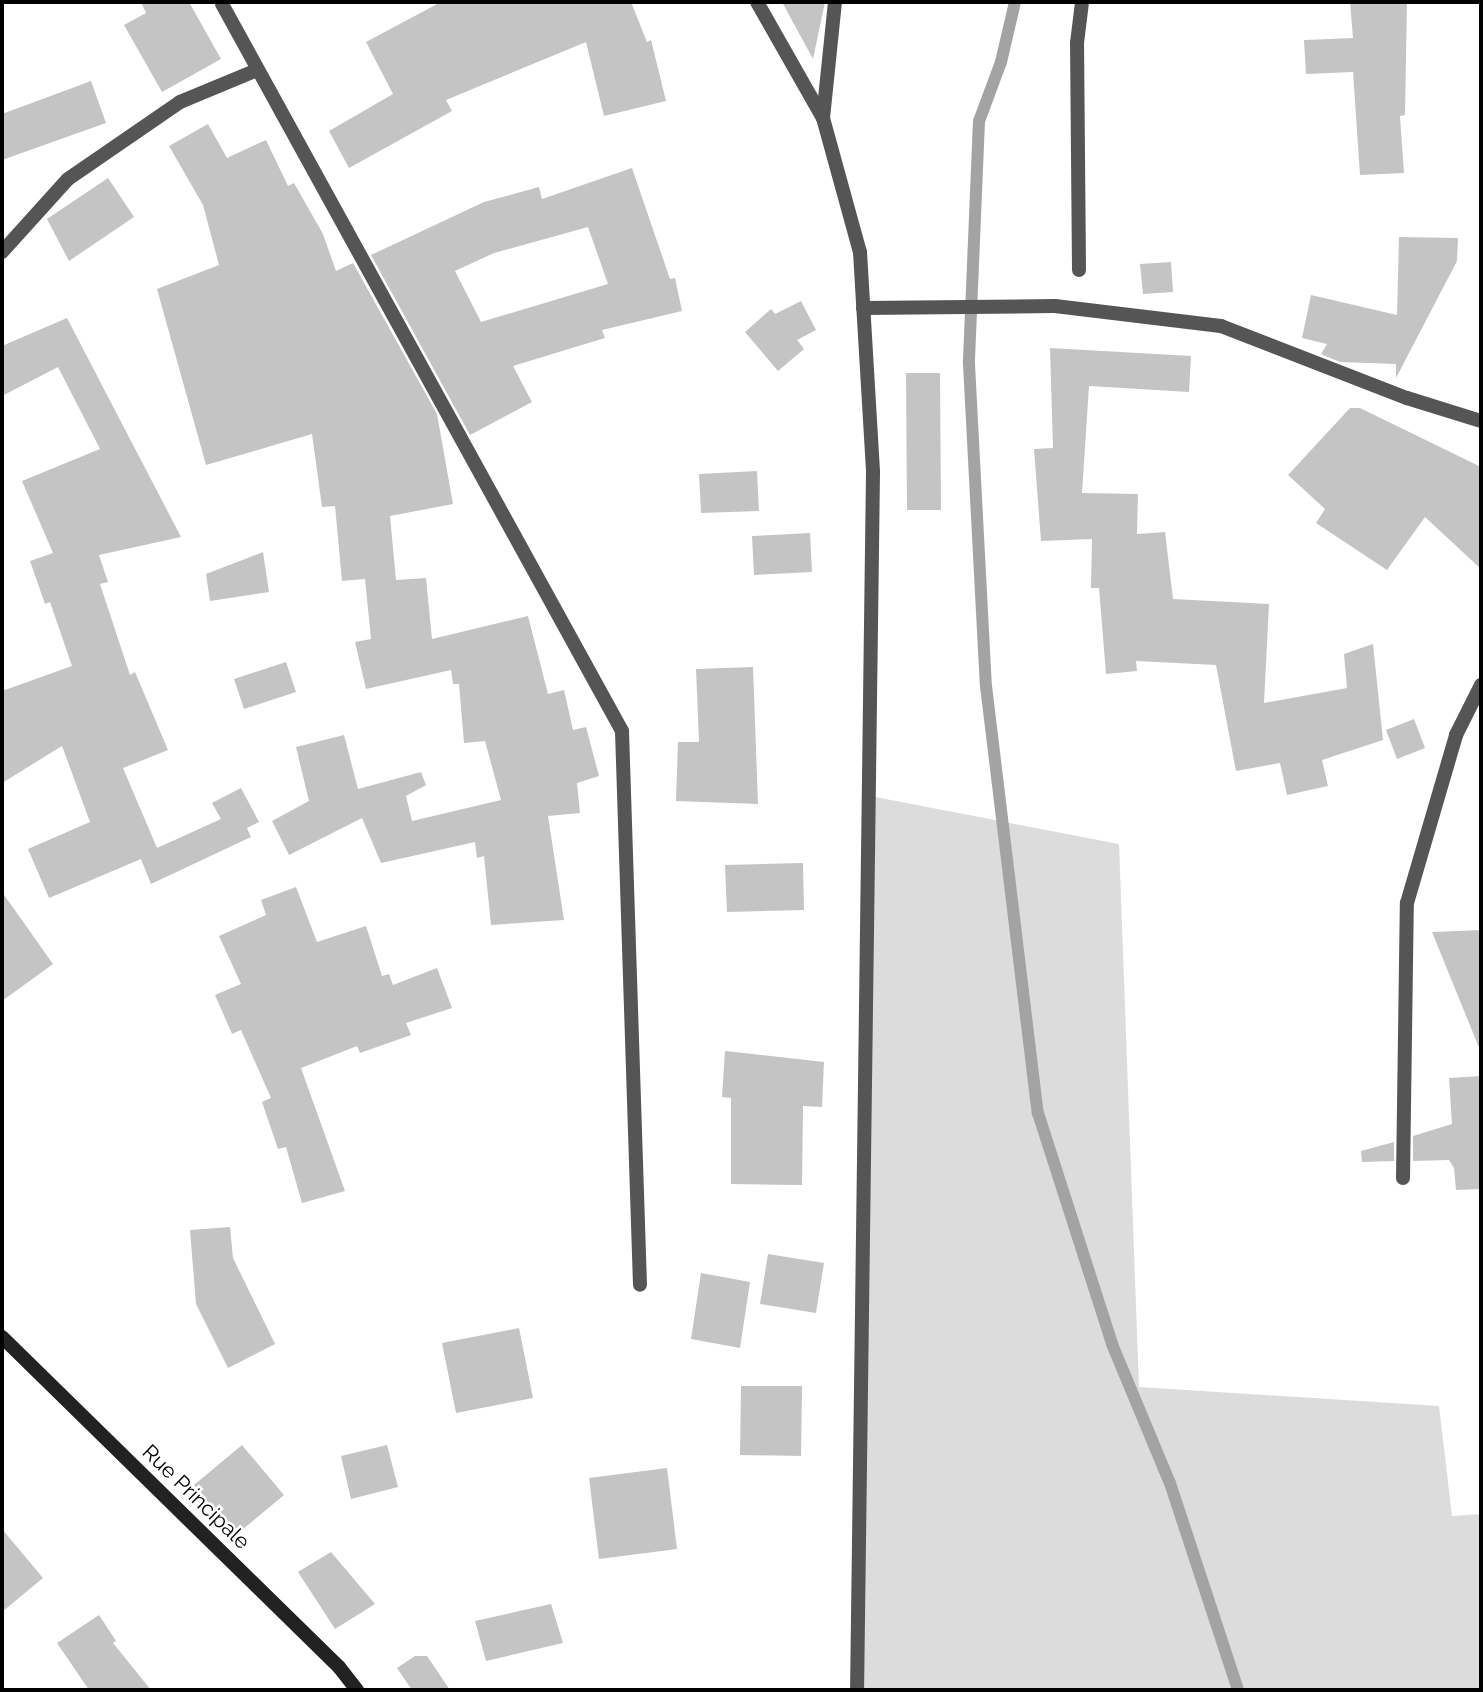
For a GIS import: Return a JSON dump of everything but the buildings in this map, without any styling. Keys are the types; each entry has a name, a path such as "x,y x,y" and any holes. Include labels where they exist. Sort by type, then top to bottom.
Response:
{"main road":[{"name":"Rue Principale","path":"2,1337 340,1667 357,1690"}],"street":[{"path":"757,2 823,118 860,252 873,472 856,1690"},
{"path":"823,118 835,2"},
{"path":"1079,270 1077,43 1082,2"},
{"path":"223,3 257,70 622,731 640,1285"},
{"path":"2,251 68,179 180,102 257,70"},
{"path":"863,308 1055,306 1221,326 1407,398 1481,421"},
{"path":"1403,1178 1407,903 1455,735 1481,685"}],"shaded area":[{"path":"870,796 1119,844 1139,1387 1439,1406 1452,1516 1481,1514 1481,1690 857,1690"}],"waterway":[{"path":"1015,2 1001,62 979,121 969,364 986,686 1038,1113 1112,1344 1170,1483 1238,1690"}]}
